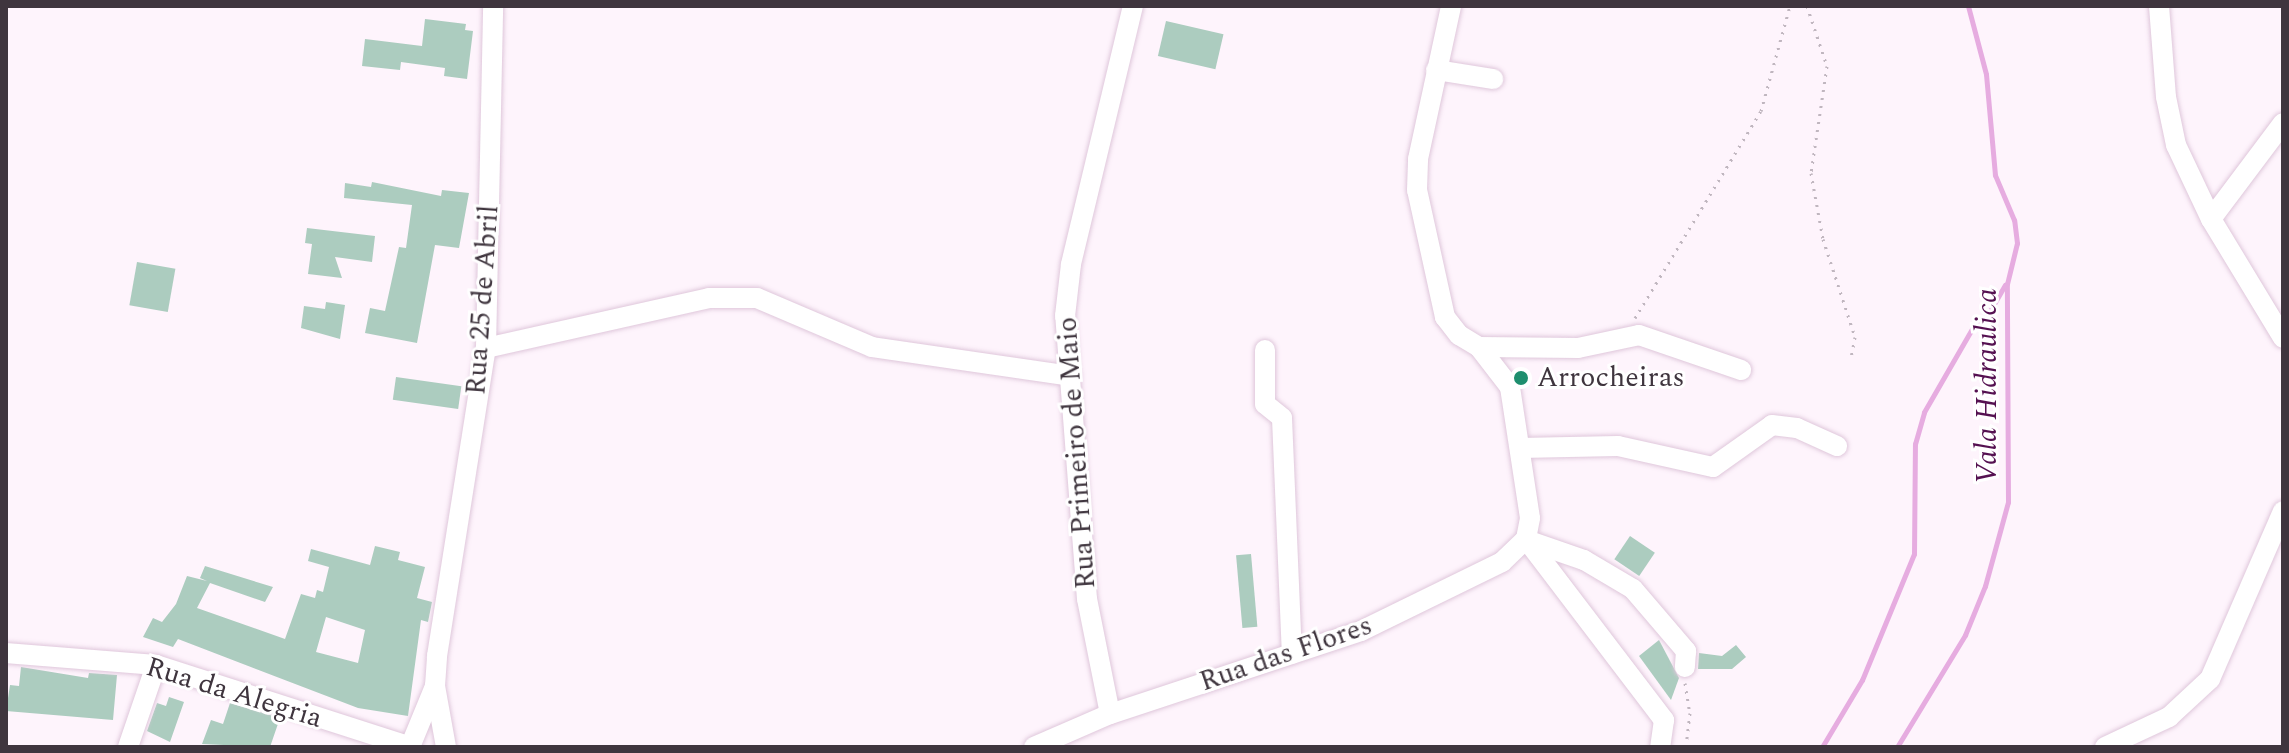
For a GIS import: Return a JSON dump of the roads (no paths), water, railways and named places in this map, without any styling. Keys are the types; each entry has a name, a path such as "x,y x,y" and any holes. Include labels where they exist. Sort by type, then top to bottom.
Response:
{"street":[{"name":"Rua 25 de Abril","path":"410,747 435,686 486,348 493,6"},
{"name":"Rua Primeiro de Maio","path":"1110,714 1087,599 1065,316 1071,264 1133,6"},
{"path":"1451,6 1418,159 1417,190 1445,317 1459,335 1479,347 1510,387 1530,518 1526,539 1664,720 1660,747"},
{"path":"2159,6 2169,119 2211,219 2283,338"},
{"path":"1436,70 1493,79"},
{"path":"2211,219 2283,123"},
{"path":"486,348 709,298 757,298 872,347 1071,376"},
{"path":"1479,347 1578,348 1625,335 1639,335 1741,370"},
{"path":"1265,350 1265,404 1282,418 1292,654"},
{"path":"1520,448 1618,446 1713,467 1772,425 1805,430 1837,446"},
{"path":"2105,747 2169,717 2210,679 2283,511"},
{"path":"1526,539 1584,560 1633,589 1686,651 1685,667"},
{"name":"Rua das Flores","path":"1034,747 1110,714 1361,631 1457,587 1502,562 1526,539"},
{"name":"Rua da Alegria","path":"6,653 156,665 359,740 410,747"},
{"path":"128,747 156,665"},
{"name":"Rua 25 de Abril","path":"435,686 446,747"}],"waterway":[{"name":"Vala Hidraulica","path":"1897,747 1965,635 1985,586 2008,502 2007,284 2017,243 2014,220 1995,175 1986,74 1968,6"},
{"path":"1822,747 1862,680 1914,554 1915,444 1924,412 1972,329 1987,316 2005,285"}],"place":[{"name":"Arrocheiras","path":"1521,378"}]}
